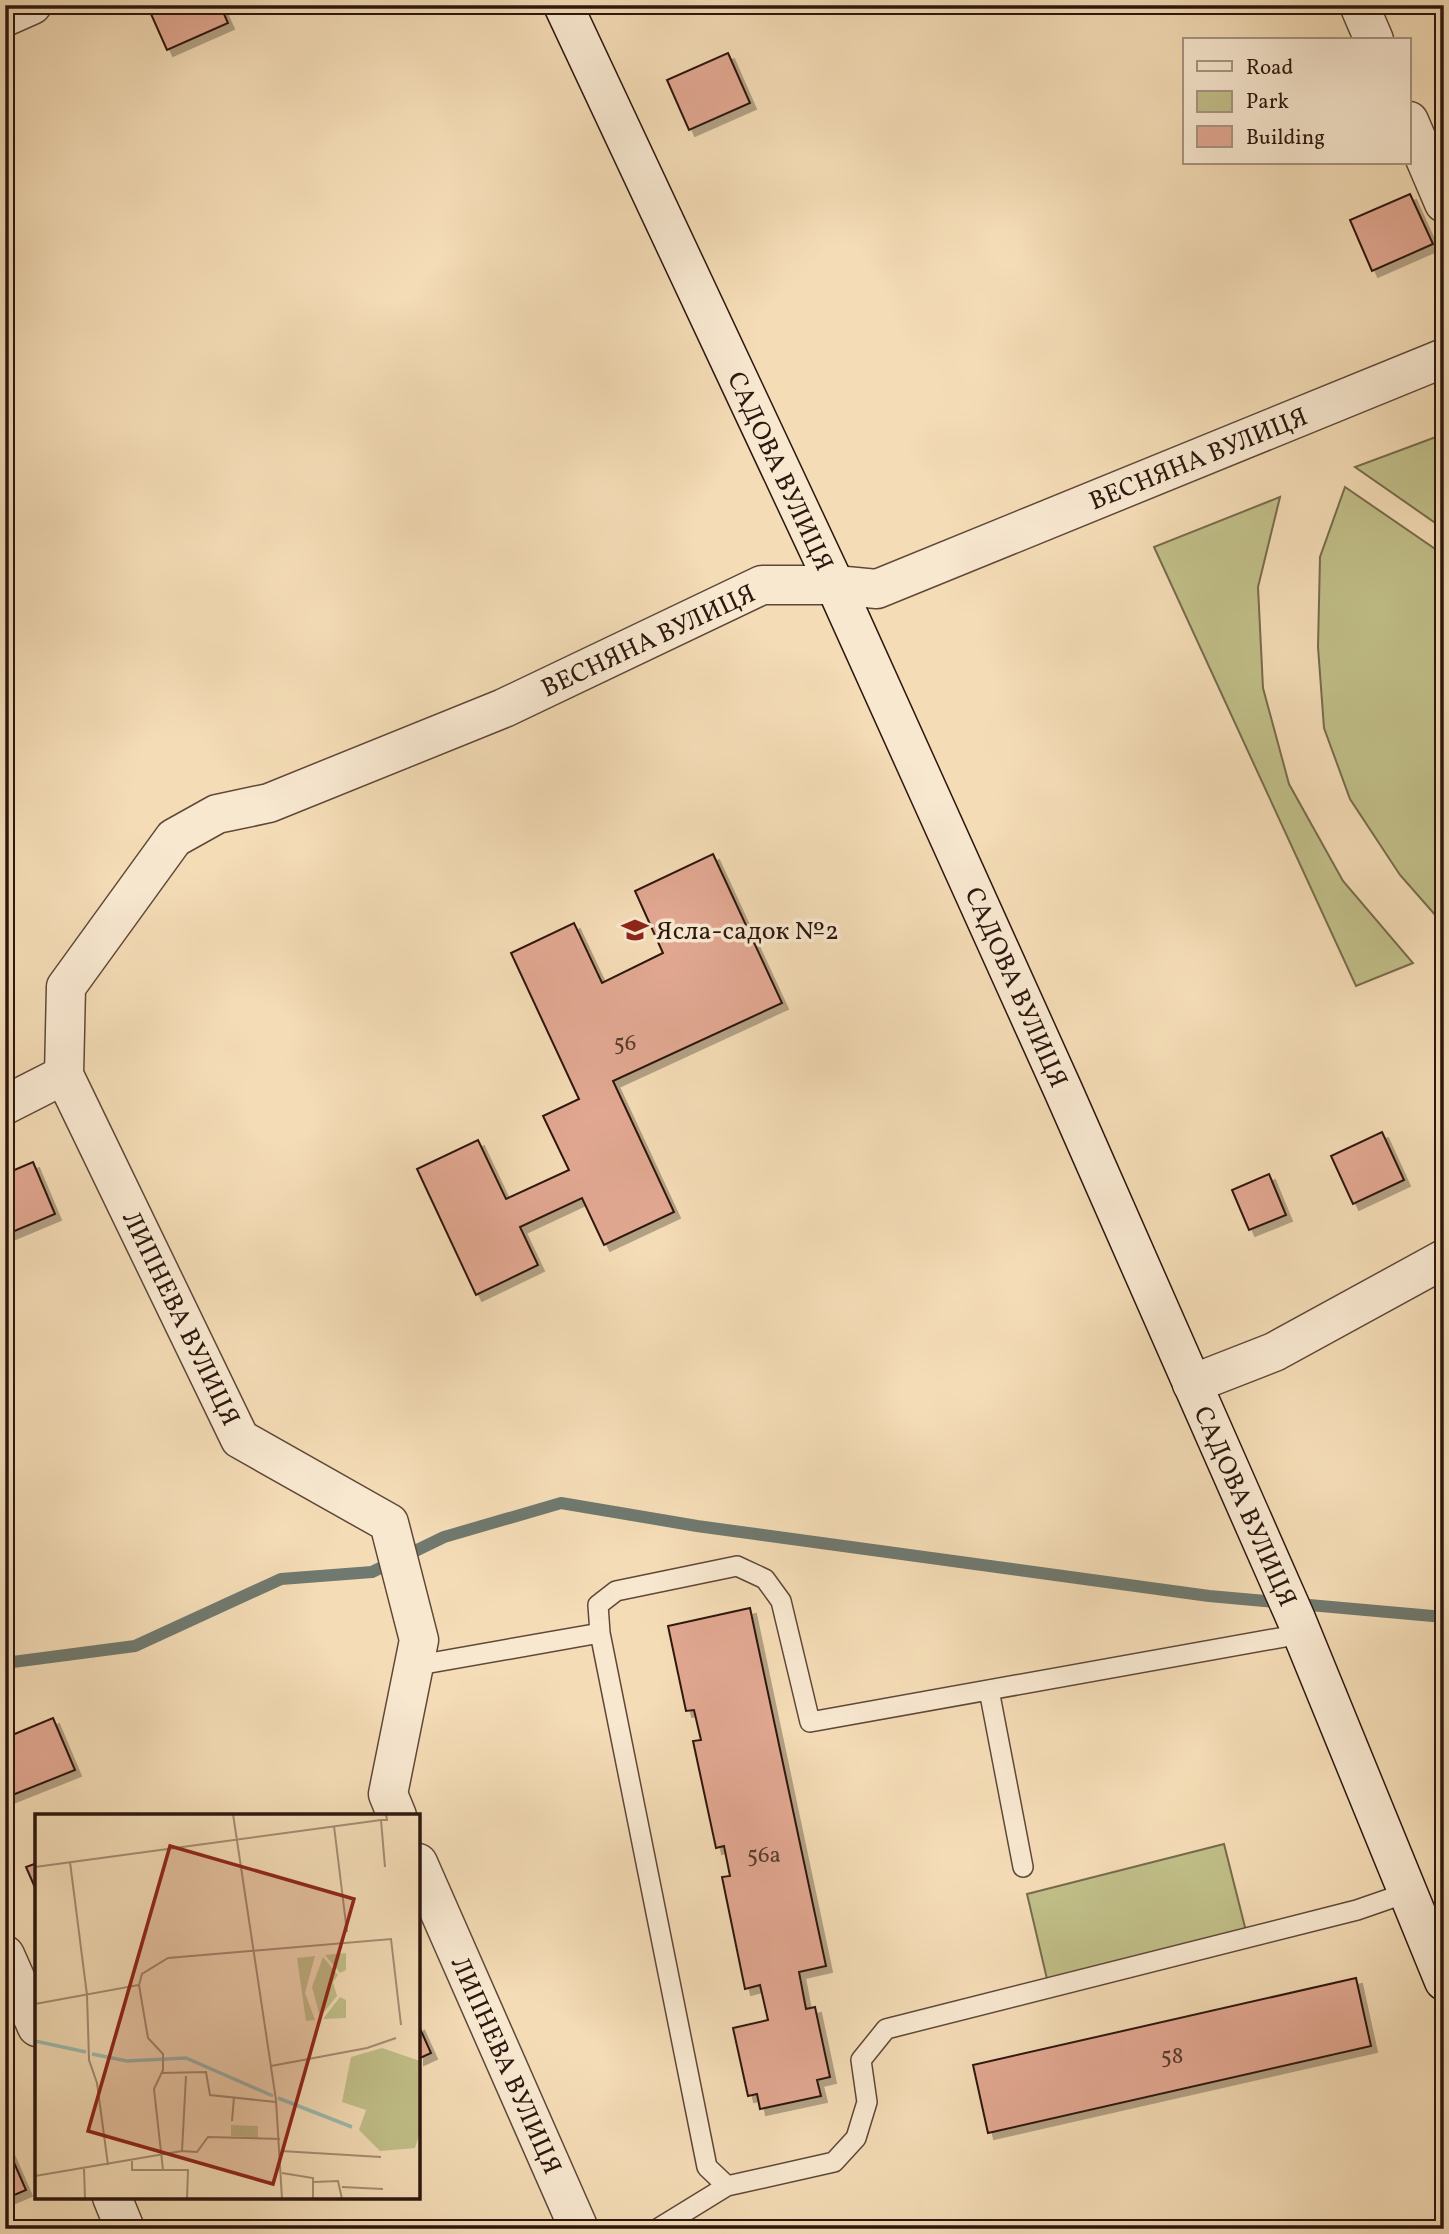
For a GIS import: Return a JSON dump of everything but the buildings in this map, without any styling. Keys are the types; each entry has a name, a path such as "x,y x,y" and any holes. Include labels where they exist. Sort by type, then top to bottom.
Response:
{"street":[{"path":"5,17 32,5"},
{"name":"САДОВА ВУЛИЦЯ","path":"563,5 835,585 1058,1077 1264,1545 1444,1981"},
{"path":"1359,5 1373,38"},
{"path":"1410,123 1444,203"},
{"name":"ВЕСНЯНА ВУЛИЦЯ","path":"64,1075 66,987 174,838 217,814 269,803 504,708 762,585 835,585 877,589 1444,358"},
{"path":"5,1105 64,1075"},
{"name":"ЛИПНЕВА ВУЛИЦЯ","path":"64,1075 240,1439 388,1523 416,1653 388,1794 396,1814"},
{"path":"1192,1384 1274,1352 1444,1259"},
{"name":"ЛИПНЕВА ВУЛИЦЯ","path":"420,1868 579,2229"},
{"path":"5,1955 35,2022"},
{"path":"113,2199 125,2229"}],"lane":[{"path":"727,2186 708,2167 600,1633 598,1605 616,1591 737,1566 765,1578 782,1601 810,1722 989,1690 1298,1627"},
{"path":"416,1653 600,1633"},
{"path":"989,1690 1023,1867"},
{"path":"657,2229 727,2186 834,2162 856,2138 867,2102 861,2060 886,2029 1357,1910 1409,1892"}],"green space":[{"path":"1444,434 1444,529 1355,467"},
{"path":"1345,487 1444,555 1444,925 1400,875 1350,799 1324,728 1318,647 1320,557"},
{"path":"1280,497 1258,587 1263,688 1289,784 1343,881 1413,963 1356,986 1154,547"},
{"path":"1224,1844 1246,1931 1047,1979 1027,1894"}],"waterway":[{"path":"5,1663 135,1646 281,1579 372,1572 444,1537 561,1503 697,1526 1209,1596 1444,1617"}],"place":[{"name":"Ясла-садок №2","path":"635,930"}]}
